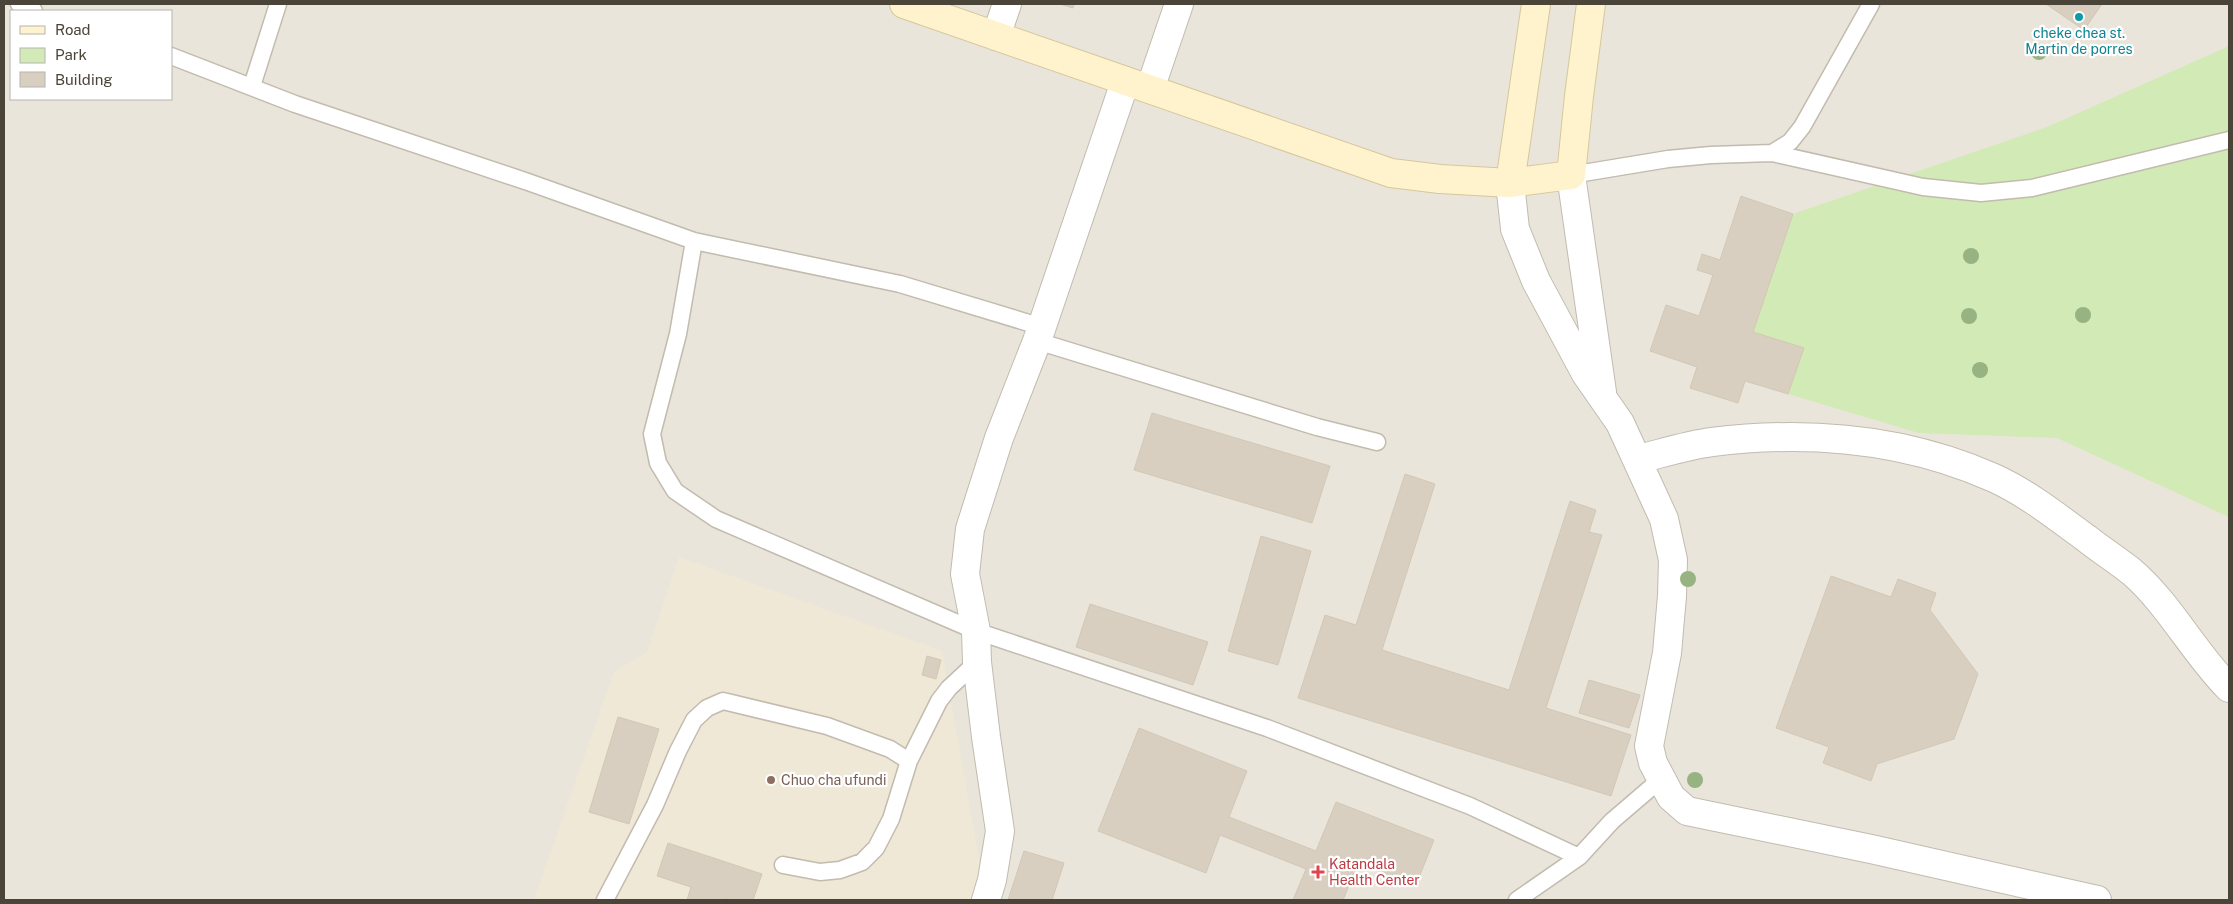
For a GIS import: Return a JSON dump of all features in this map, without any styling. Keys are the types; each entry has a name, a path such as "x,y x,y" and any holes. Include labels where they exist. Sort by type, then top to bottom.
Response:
{"street":[{"path":"904,4 1391,173 1440,179 1510,183 1572,175"},
{"path":"996,36 1007,4"},
{"path":"986,900 992,880 1000,831 977,662 976,631 965,574 970,529 999,438 1138,85 1179,4"},
{"path":"1536,4 1510,183 1515,229 1536,281 1586,374 1620,423 1664,519 1673,560 1672,596 1667,653 1649,746 1653,763 1671,797 1687,811 1871,849 2097,900"},
{"path":"1591,4 1579,96 1572,175 1603,399"},
{"path":"1638,459 1710,442 1778,436 1833,437 1889,444 1935,456 1995,479 2045,508 2132,573 2184,630 2216,675 2229,688"}],"lane":[{"path":"20,4 32,10"},
{"path":"252,86 278,4"},
{"path":"1772,153 1790,142 1802,127 1871,4"},
{"path":"172,56 295,104 537,185 694,241 900,284 1040,334 1316,427 1377,442"},
{"path":"1572,175 1668,159 1711,155 1772,153 1923,187 1981,193 2032,188 2229,140"},
{"path":"694,241 678,334 652,434 658,464 675,491 716,519 976,631 1267,728 1470,806 1578,857"},
{"path":"783,864 820,872 840,870 862,862 876,848 892,818 909,761 939,701 949,688 977,662"},
{"path":"605,900 655,805 694,720 707,708 723,701 827,726 890,749 909,761"},
{"path":"1517,900 1578,857 1612,821 1661,779"}],"shaded area":[{"path":"4,4 2229,4 2229,900 4,900"},
{"name":"Chuo cha ufundi","path":"679,557 942,651 981,871 974,900 534,900 614,672 647,652"}],"green space":[{"path":"2229,46 2229,517 2057,438 1919,433 1788,394 1803,348 1753,332 1793,214 2047,127"}],"building":[{"path":"1060,4 1074,4 1073,8"},
{"name":"cheke chea st. Martin de porres","path":"2046,4 2102,4 2084,30"},
{"path":"1741,196 1793,214 1753,332 1804,348 1788,394 1745,381 1738,403 1690,388 1697,367 1650,351 1666,305 1699,316 1713,275 1697,270 1702,254 1720,260"},
{"path":"1152,413 1330,466 1312,523 1134,470"},
{"path":"1405,474 1435,484 1382,650 1509,690 1570,501 1596,510 1589,532 1602,535 1546,708 1631,735 1611,796 1298,698 1325,615 1356,625"},
{"path":"1261,536 1311,551 1278,665 1228,651"},
{"path":"1831,576 1891,597 1898,579 1936,593 1930,610 1978,674 1954,739 1877,764 1871,781 1823,763 1829,747 1776,728"},
{"path":"1090,604 1208,642 1193,685 1076,647"},
{"path":"927,656 941,660 936,679 922,675"},
{"path":"1589,680 1640,695 1629,728 1579,713"},
{"path":"618,717 659,729 629,824 589,812"},
{"path":"1139,728 1247,771 1229,817 1316,851 1336,802 1434,840 1416,885 1358,863 1343,900 1293,900 1306,869 1220,835 1206,873 1098,831"},
{"path":"668,843 762,874 753,900 724,898 723,900 687,900 691,887 657,876"},
{"path":"1024,851 1064,863 1052,900 1008,900"}],"place":[{"name":"cheke chea st. Martin de porres","path":"2079,17"},
{"name":"Chuo cha ufundi","path":"771,780"},
{"name":"Katandala Health Center","path":"1318,872"}]}
